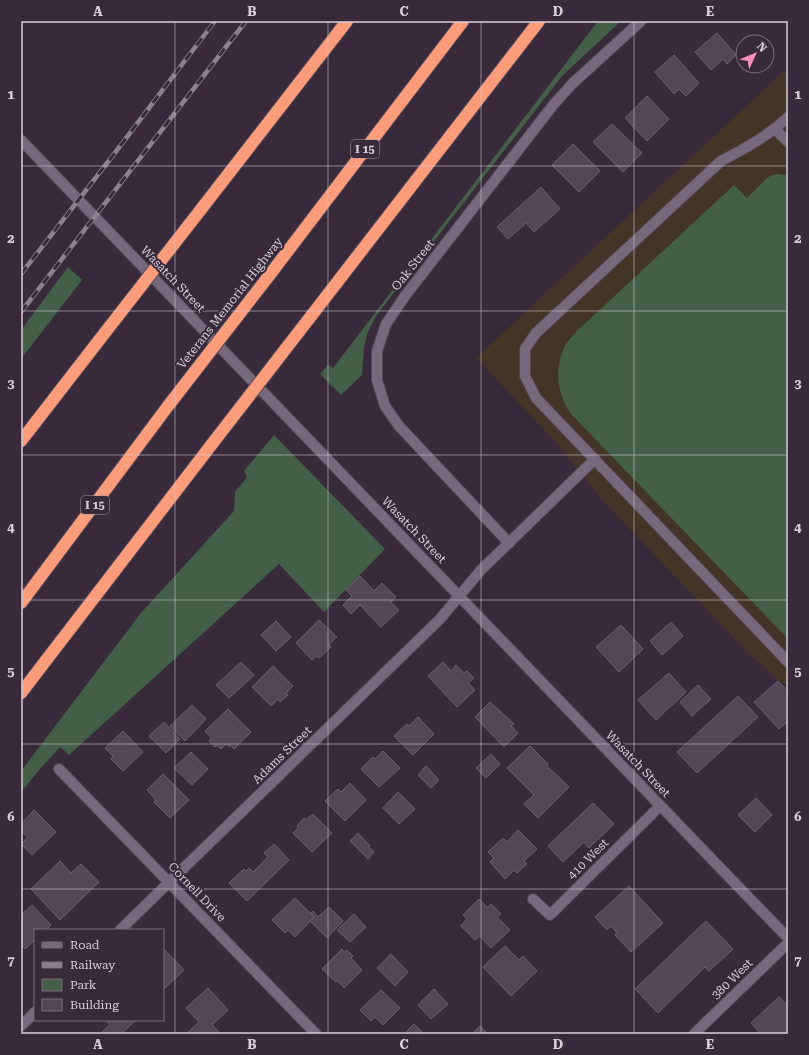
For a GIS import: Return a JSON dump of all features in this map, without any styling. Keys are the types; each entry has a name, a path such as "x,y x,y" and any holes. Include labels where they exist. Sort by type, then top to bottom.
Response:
{"highway":[{"path":"21,442 347,21"},
{"name":"Veterans Memorial Highway","path":"21,603 168,406 463,21"},
{"path":"21,693 539,21"}],"street":[{"name":"Oak Street","path":"509,543 398,426 385,406 377,380 377,351 386,324 405,296 554,104 572,84 641,21"},
{"path":"788,117 775,129 752,145 721,161 536,333 525,349 526,376 536,398 788,662"},
{"path":"775,129 788,142"},
{"name":"Wasatch Street","path":"21,140 788,938"},
{"path":"459,596 481,570 595,459"},
{"name":"Adams Street","path":"121,929 440,619 459,596"},
{"name":"Cornell Drive","path":"59,769 316,1034"},
{"name":"410 West","path":"533,899 550,915 660,806"},
{"name":"380 West","path":"694,1034 788,943"},
{"path":"21,1026 34,1013"}],"shaded area":[{"path":"788,67 788,688 750,655 605,503 552,438 476,358"}],"green space":[{"path":"598,21 621,21 562,76 376,316 368,332 364,347 362,375 341,395 320,374 328,365 333,368"},
{"path":"776,174 785,175 788,177 788,639 571,414 562,397 558,380 558,371 562,353 567,342 578,330 734,185 747,198 767,178"},
{"path":"68,267 82,280 21,359 21,330"},
{"path":"274,435 385,549 324,612 279,564 69,755 60,747 21,792 21,771 141,613 234,511 235,492 247,477 244,471"}],"building":[{"path":"717,33 735,54 735,56 727,64 723,59 711,70 695,52"},
{"path":"674,55 699,83 686,96 679,89 674,94 655,72"},
{"path":"647,96 669,119 647,141 625,118"},
{"path":"612,124 642,153 623,172 593,142"},
{"path":"573,144 600,171 579,192 552,165"},
{"path":"541,187 560,209 534,232 526,223 508,239 497,227"},
{"path":"360,576 374,591 382,583 396,597 391,602 399,610 381,627 360,605 351,614 343,605 352,596 346,590"},
{"path":"319,620 337,637 329,644 331,647 319,658 317,656 312,660 296,643"},
{"path":"276,621 291,637 276,651 261,635"},
{"path":"671,622 683,636 662,655 650,641"},
{"path":"621,625 643,649 619,672 596,647"},
{"path":"241,662 254,675 229,698 216,685"},
{"path":"443,662 451,671 456,665 464,673 467,671 474,678 468,683 475,690 457,707 428,676"},
{"path":"273,666 293,686 286,693 288,695 280,702 278,699 271,706 252,687"},
{"path":"669,673 686,692 656,720 638,700"},
{"path":"778,681 788,691 788,721 779,729 754,702"},
{"path":"698,685 711,699 692,716 680,702"},
{"path":"738,696 758,717 697,773 677,752"},
{"path":"490,702 514,724 511,726 518,733 504,747 475,717"},
{"path":"192,705 206,719 185,741 170,726"},
{"path":"228,709 251,732 234,749 230,745 229,747 226,744 221,749 217,745 215,747 209,741 211,738 205,731"},
{"path":"418,717 434,734 413,755 394,736 407,724 409,726"},
{"path":"164,722 180,739 166,753 149,736"},
{"path":"123,731 143,752 123,771 111,759 113,756 105,748"},
{"path":"530,746 548,764 547,766 569,787 538,818 524,804 534,795 507,768"},
{"path":"383,751 400,768 379,787 361,769 373,757 375,759"},
{"path":"191,752 208,769 192,785 174,768"},
{"path":"491,754 500,764 486,778 476,768"},
{"path":"426,766 439,780 431,788 418,775"},
{"path":"163,774 189,800 170,818 154,802 156,800 147,790"},
{"path":"350,783 366,800 345,821 325,801 338,789 341,792"},
{"path":"398,792 415,809 399,824 383,808"},
{"path":"756,798 772,815 755,832 738,815"},
{"path":"593,803 614,824 589,848 584,842 563,862 548,846"},
{"path":"34,810 56,832 32,855 21,844 28,837 21,831 21,824"},
{"path":"313,814 332,833 312,852 293,833 304,818 306,820"},
{"path":"518,830 537,849 524,861 527,864 517,873 514,870 505,879 490,862 494,858 488,852 503,838 507,842"},
{"path":"358,833 374,852 368,859 350,841"},
{"path":"274,844 289,860 247,901 229,883 244,869 246,871 249,868 253,872 268,857 264,853"},
{"path":"60,861 71,873 81,864 99,882 60,920 31,889"},
{"path":"629,886 663,923 631,952 615,935 617,933 611,926 607,930 595,917"},
{"path":"295,898 314,917 295,937 288,930 285,933 272,920"},
{"path":"479,899 488,908 491,904 501,914 497,917 510,930 491,948 480,936 475,940 461,926 467,919 463,915"},
{"path":"32,905 51,925 47,929 34,929 34,941 25,949 21,945 21,915"},
{"path":"329,907 343,921 327,938 310,921 314,917 311,913 313,911 318,917"},
{"path":"354,914 366,927 350,942 337,930"},
{"path":"706,921 733,949 709,971 705,967 658,1013 635,989"},
{"path":"505,946 519,960 523,956 537,971 511,996 483,967"},
{"path":"164,949 184,970 165,988 164,987"},
{"path":"342,949 344,952 347,950 353,956 351,958 362,970 344,988 337,980 336,982 322,969"},
{"path":"391,954 408,972 395,986 377,968"},
{"path":"208,988 228,1010 212,1025 221,1034 186,1034 199,1022 186,1008"},
{"path":"434,989 448,1004 431,1019 418,1005"},
{"path":"381,990 400,1008 383,1025 375,1017 371,1021 360,1010"},
{"path":"779,997 788,1006 788,1034 761,1034 751,1023"},
{"path":"107,1021 135,1021 121,1034 103,1034 102,1032 110,1025"},
{"path":"414,1024 424,1034 404,1034"},
{"path":"480,1026 488,1034 472,1034"}],"railway":[{"path":"21,274 215,21"},
{"path":"21,312 246,21"}]}
